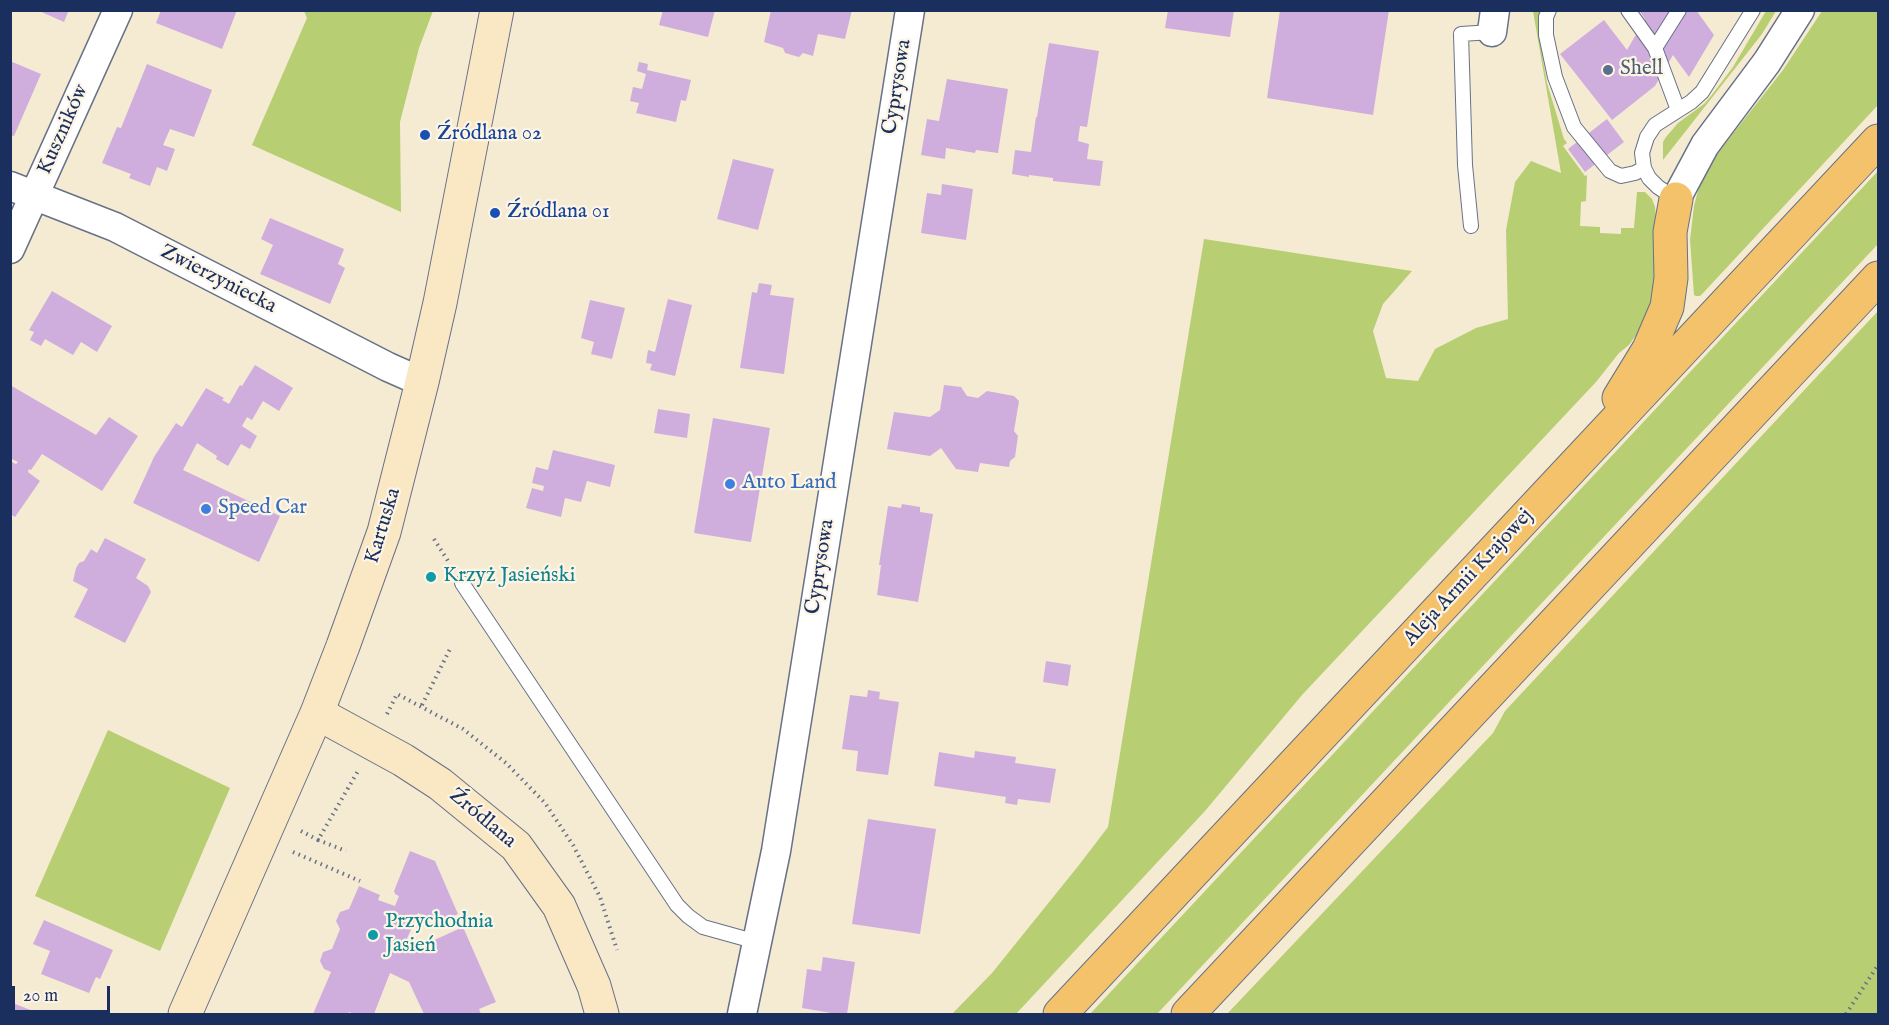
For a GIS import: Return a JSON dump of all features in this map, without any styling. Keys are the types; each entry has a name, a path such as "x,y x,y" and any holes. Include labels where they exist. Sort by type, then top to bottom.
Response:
{"main road":[{"name":"Aleja Armii Krajowej","path":"1060,1014 1878,141"},
{"path":"1578,463 1649,349 1663,319 1670,292 1670,232 1676,199"},
{"path":"1188,1014 1878,278"}],"street":[{"name":"Kuszników","path":"10,249 23,190 117,10"},
{"name":"Kartuska","path":"185,1014 316,712 384,532 440,303 497,10"},
{"name":"Cyprysowa","path":"742,1014 771,880 784,806 910,10"},
{"path":"1676,199 1705,145 1767,62 1800,10"},
{"name":"Zwierzyniecka","path":"23,190 115,227 387,368 422,382"},
{"name":"Źródlana","path":"316,712 403,760 440,784 516,846 558,906 594,986 602,1014"}],"lane":[{"path":"1549,10 1546,17 1545,35 1555,77 1574,127 1610,171 1621,176 1644,168"},
{"path":"1628,10 1655,48 1678,110"},
{"path":"1655,48 1679,10"},
{"path":"1676,199 1658,187 1649,178 1644,168 1642,153 1647,137 1655,125 1691,102 1702,92 1753,10"},
{"path":"1471,226 1465,165 1461,34 1494,21"},
{"path":"462,583 677,905 703,927 757,942"}],"path":[{"path":"434,539 462,583"},
{"path":"422,705 450,649"},
{"path":"318,840 350,787"},
{"path":"302,832 345,851"},
{"path":"293,852 360,881"},
{"path":"1846,1014 1878,965"}],"green space":[{"path":"304,11 433,11 419,48 400,122 401,212 252,145 307,18"},
{"path":"1533,11 1540,11 1538,31 1547,83 1567,143 1563,146 1585,176 1587,175 1586,201 1581,202 1580,226 1600,227 1600,233 1621,234 1621,228 1634,228 1637,192 1645,192 1652,199 1655,207 1658,242 1656,289 1649,317 1629,345 1619,353 1596,382 1302,695 1205,811 1016,1014 952,1014 992,973 1108,827 1204,239 1412,271 1383,304 1373,331 1386,378 1418,381 1435,349 1476,328 1508,319 1506,230 1515,182 1531,161 1561,173"},
{"path":"1766,11 1776,11 1762,34 1663,160 1663,142 1666,137 1678,123 1711,96 1733,67"},
{"path":"1822,11 1878,11 1878,105 1704,292 1696,296 1694,295 1690,240 1694,206 1700,183 1717,154 1783,70"},
{"path":"1878,171 1878,244 1157,1014 1090,1014"},
{"path":"1878,311 1878,1014 1227,1014 1493,733 1505,711"},
{"path":"108,730 230,788 160,951 35,896"}],"building":[{"path":"37,10 69,10 64,22"},
{"path":"161,10 237,10 222,49 156,23"},
{"path":"663,10 715,10 708,37 659,25"},
{"path":"771,10 852,10 845,39 818,34 813,56 803,53 799,57 785,53 783,48 764,42"},
{"path":"1168,10 1234,10 1230,37 1165,28"},
{"path":"1280,10 1389,10 1373,115 1267,98"},
{"path":"1639,10 1696,10 1714,35 1689,77 1673,55 1655,86 1612,120 1560,54 1604,20 1627,50 1645,19"},
{"path":"1049,43 1099,51 1087,127 1080,126 1078,141 1089,144 1087,159 1103,161 1100,186 1012,174 1015,150 1031,152"},
{"path":"10,61 41,74 14,136 10,135"},
{"path":"639,62 648,64 647,70 691,80 686,101 681,100 676,122 636,113 639,103 630,101 633,87 642,89 646,74 637,71"},
{"path":"147,64 212,90 194,137 170,129 163,145 175,149 167,171 157,167 150,186 129,178 131,174 102,163 117,127 121,128"},
{"path":"947,79 1008,89 998,153 976,150 975,153 946,148 945,159 921,155 927,119 939,121"},
{"path":"1607,119 1624,142 1585,172 1568,149"},
{"path":"733,159 774,169 758,230 717,219"},
{"path":"942,184 973,189 966,240 921,233 927,193 941,195"},
{"path":"270,218 344,249 338,264 345,268 330,304 260,274 273,245 261,239"},
{"path":"759,283 772,285 770,295 794,298 784,374 740,368 752,292 757,293"},
{"path":"52,291 112,326 97,352 81,342 73,355 45,339 41,346 30,340 34,332 29,330"},
{"path":"668,299 692,305 675,376 650,370 652,364 646,363 648,350 655,352"},
{"path":"590,300 625,308 612,359 591,354 594,342 581,338"},
{"path":"255,365 293,388 279,411 263,401 252,420 247,417 242,426 257,436 250,449 241,444 228,466 197,443 183,470 280,516 259,562 133,503 154,457 176,423 182,427 206,388 224,398 222,400 229,404"},
{"path":"10,385 96,435 109,417 138,436 102,491 42,454 28,472 40,481 15,517 10,514 10,461 16,464 18,462 10,458"},
{"path":"944,385 961,387 967,396 978,398 987,391 1014,396 1019,401 1014,431 1018,436 1015,457 1010,461 1009,467 980,463 978,472 956,469 941,448 930,456 887,449 894,412 930,417 940,410"},
{"path":"658,409 690,414 687,438 654,433"},
{"path":"713,418 770,428 751,542 694,533"},
{"path":"553,450 615,465 610,487 587,481 581,502 565,498 561,517 526,508 532,488 543,491 544,486 532,483 536,467 548,470"},
{"path":"902,504 920,507 920,512 933,514 918,602 877,595 888,506 901,508"},
{"path":"105,538 146,559 136,578 148,586 151,592 125,643 74,617 88,589 73,581 76,568 84,561 91,549 97,553"},
{"path":"1046,661 1071,665 1068,686 1043,682"},
{"path":"868,690 880,692 879,699 899,702 888,775 856,771 858,751 842,749 850,695 867,697"},
{"path":"975,751 1016,757 1015,763 1056,769 1050,803 1018,799 1017,805 1005,803 1006,797 934,786 939,752 974,758"},
{"path":"868,819 936,829 920,934 852,924"},
{"name":"Przychodnia Jasień","path":"410,851 435,861 458,914 439,922 418,913 406,941 419,947 463,927 496,1002 479,1009 481,1014 424,1014 409,982 390,973 374,1014 349,1012 348,1014 313,1014 331,972 324,969 320,961 323,952 332,949 340,929 336,921 340,912 349,909 359,886 380,895 378,900 395,906 399,896 394,891"},
{"path":"44,920 113,950 100,979 96,977 89,993 41,974 50,951 33,944"},
{"path":"823,957 855,962 847,1014 802,1008 807,969 821,971"},
{"path":"10,1002 41,1014 10,1014"}],"place":[{"name":"Shell","path":"1608,70"},
{"name":"Źródlana 02","path":"425,135"},
{"name":"Źródlana 01","path":"495,213"},
{"name":"Auto Land","path":"730,484"},
{"name":"Speed Car","path":"206,509"},
{"name":"Krzyż Jasieński","path":"431,577"},
{"name":"Przychodnia Jasień","path":"373,935"}]}
